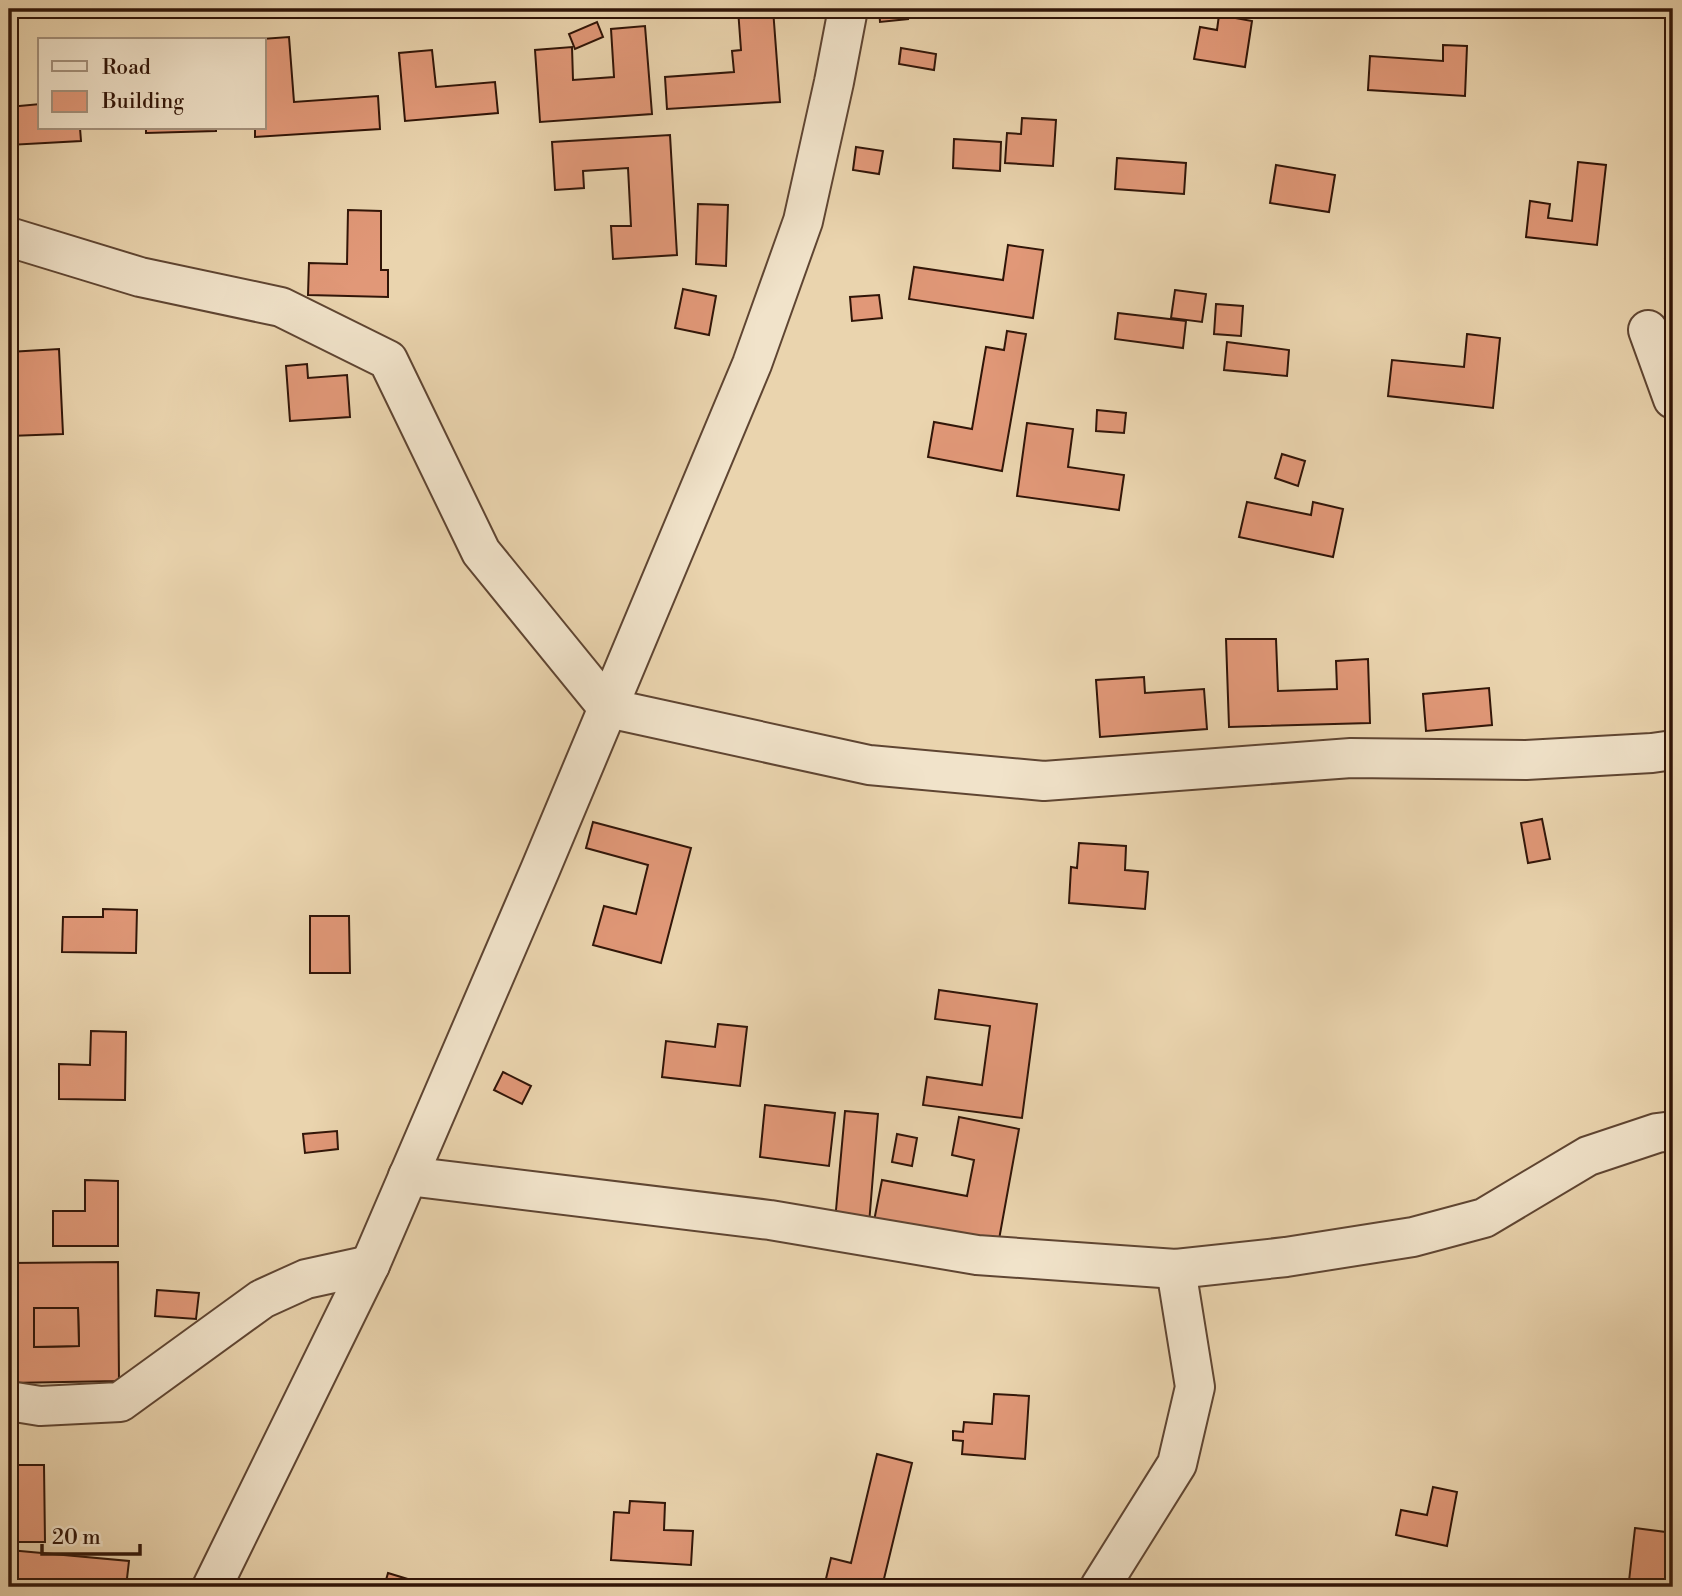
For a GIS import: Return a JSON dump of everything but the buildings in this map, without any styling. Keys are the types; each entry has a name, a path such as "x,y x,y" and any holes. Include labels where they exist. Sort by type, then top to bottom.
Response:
{"street":[{"path":"212,1587 370,1265 752,364 803,221 848,9"},
{"path":"9,237 140,277 281,307 388,360 481,552 608,708 869,765 1044,780 1351,758 1526,760 1673,750"},
{"path":"1648,330 1673,399"},
{"path":"408,1176 770,1220 977,1255 1175,1269 1286,1257 1413,1237 1485,1218 1588,1156 1657,1133 1673,1131"},
{"path":"9,1401 40,1406 120,1402 262,1299 306,1279 370,1265"},
{"path":"1100,1587 1177,1464 1195,1387 1175,1269"}]}
